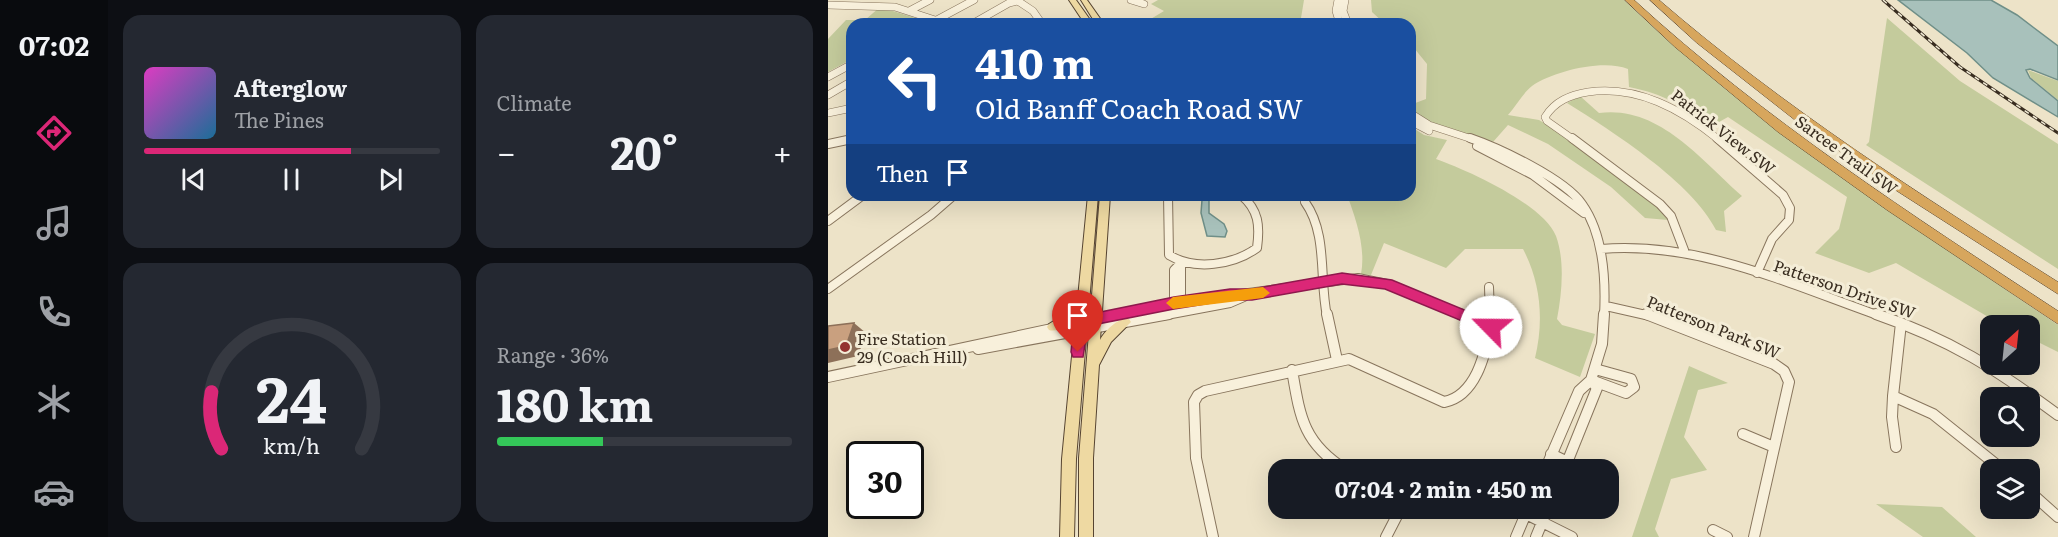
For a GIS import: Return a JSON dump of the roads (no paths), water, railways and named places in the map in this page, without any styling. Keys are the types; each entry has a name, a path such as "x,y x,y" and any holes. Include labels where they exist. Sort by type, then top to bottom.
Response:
{"highway":[{"name":"Sarcee Trail SW","path":"1629,0 1698,62 1799,140 2058,318"},
{"name":"Sarcee Trail SW","path":"1654,0 1719,55 1807,122 1913,196 2058,289"}],"main road":[{"path":"1072,0 1085,18"},
{"path":"1084,0 1096,18"},
{"path":"1066,537 1066,507 1092,201"},
{"path":"1086,537 1085,478 1105,201"},
{"path":"1053,327 1069,317 1083,298"},
{"path":"1093,365 1110,335 1125,322"},
{"path":"1060,537 1066,507"}],"street":[{"path":"909,11 930,0"},
{"path":"940,18 974,0"},
{"path":"1131,0 1144,4"},
{"path":"1338,0 1340,18"},
{"path":"1339,11 1345,0"},
{"path":"983,18 1009,3 1018,1 1028,6 1037,18"},
{"path":"828,5 879,5 909,11 924,18"},
{"path":"1339,11 1344,18"},
{"path":"828,77 846,67"},
{"path":"828,77 846,82"},
{"path":"828,95 846,84"},
{"name":"Patrick View SW","path":"1684,250 1668,212 1635,183 1547,120 1546,115 1549,111 1574,95 1611,89 1657,99 1691,120 1783,195 1789,204 1789,220 1772,239 1757,273"},
{"path":"828,113 846,109"},
{"path":"1416,117 1429,125 1482,141 1529,164 1581,202 1596,230 1605,274 1602,344 1593,375 1579,391 1549,459"},
{"path":"1416,124 1430,132 1472,144 1515,164 1544,181 1587,215"},
{"path":"828,146 846,141"},
{"path":"828,146 846,144"},
{"path":"828,221 855,201"},
{"path":"828,289 947,201"},
{"path":"1168,201 1169,255 1181,263 1199,264 1243,258 1257,248 1260,231 1257,212 1247,201"},
{"path":"1305,202 1315,218 1319,237 1321,282 1337,360"},
{"name":"Patterson Drive SW","path":"1601,249 1634,246 1684,250 1901,323 1941,339 1985,362 2058,415"},
{"path":"1178,306 1181,263"},
{"path":"965,350 992,348 1081,326 1178,306 1230,303 1252,295 1351,278 1379,281 1491,327"},
{"path":"1213,537 1196,458 1195,398 1204,391 1337,360 1352,359 1444,402 1454,402 1463,396 1474,375 1491,327 1489,287"},
{"path":"1096,323 1125,322 1178,306"},
{"name":"Patterson Park SW","path":"1605,306 1643,313 1780,367 1787,374 1789,382 1754,537"},
{"path":"1896,447 1892,417 1901,323"},
{"path":"828,378 965,350 1053,327 1081,326"},
{"path":"1292,370 1300,418 1308,439 1316,450 1330,459"},
{"path":"1569,459 1597,388 1593,375"},
{"path":"1893,396 1933,414 1988,459"},
{"path":"1743,434 1774,447"},
{"path":"1551,454 1557,459"},
{"path":"2040,501 2058,517"},
{"path":"1386,537 1395,519"},
{"path":"1516,537 1524,519"},
{"path":"1538,519 1572,537"},
{"path":"1536,537 1543,519"},
{"path":"1713,530 1727,537"}],"water":[{"path":"1898,0 1991,0 2017,15 2058,46 2058,80 2030,69 2026,70 2030,78 2058,101 2058,117 1993,78 1967,53"},
{"path":"1202,201 1209,201 1209,213 1224,224 1227,231 1225,237 1207,236 1201,213"}],"railway":[{"path":"1883,0 1960,67 2058,133"}],"place":[{"name":"Fire Station 29 (Coach Hill)","path":"845,347"}]}
